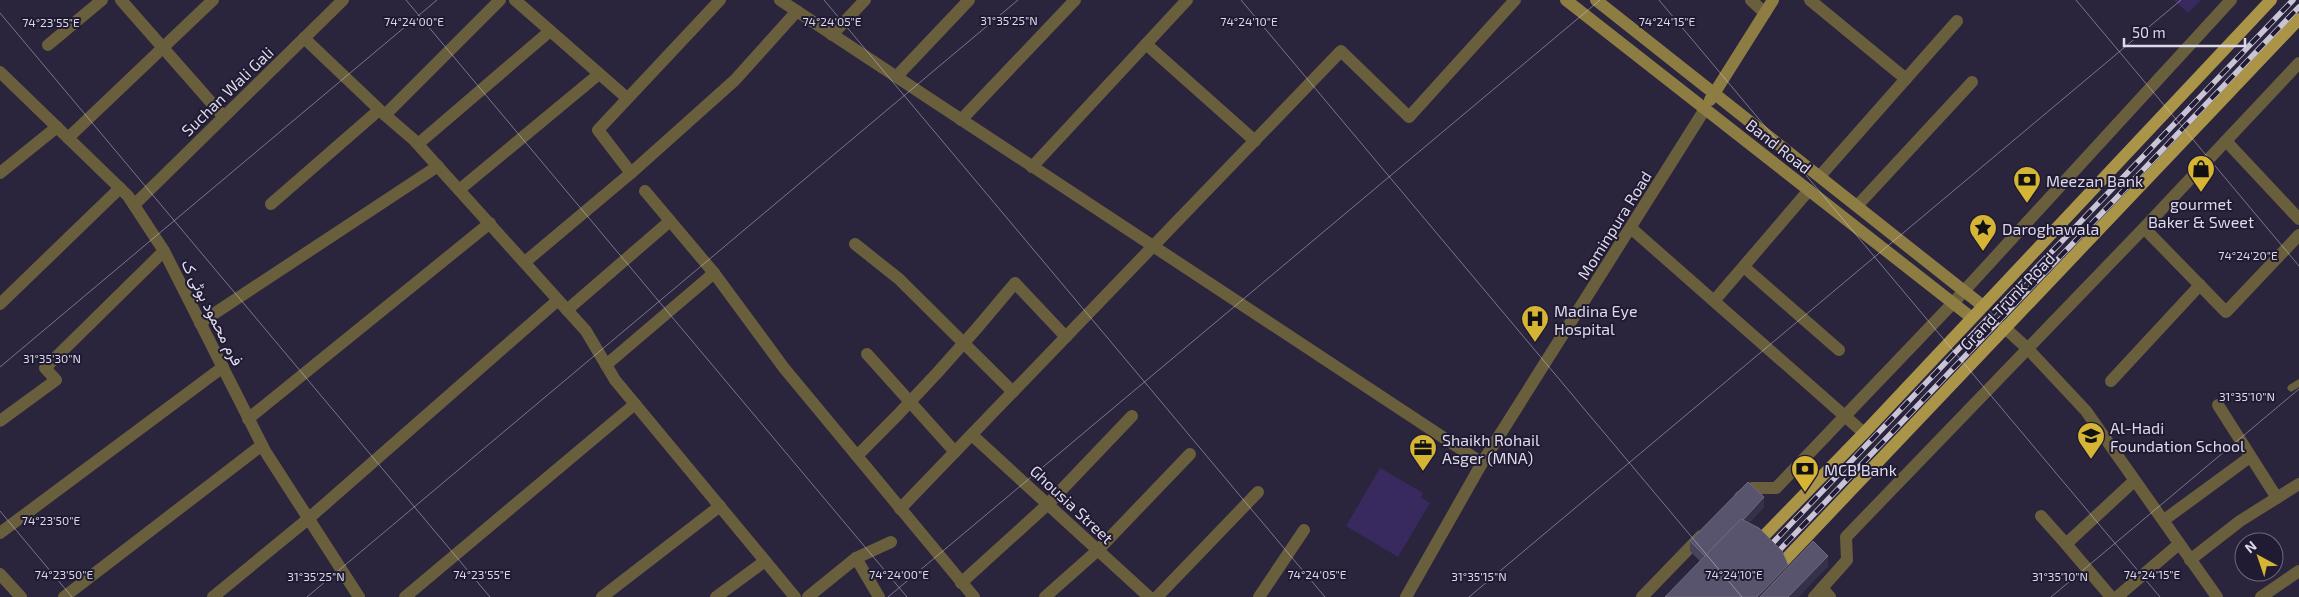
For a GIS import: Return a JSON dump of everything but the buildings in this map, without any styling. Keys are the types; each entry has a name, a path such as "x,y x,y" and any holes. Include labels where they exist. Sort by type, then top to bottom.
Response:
{"main road":[{"name":"Band Road","path":"1566,0 1972,318"},
{"name":"Band Road","path":"1596,0 1983,306"},
{"name":"Mominpura Road","path":"1705,109 1773,0"},
{"name":"Grand Trunk Road","path":"1759,540 1864,433 2271,0"},
{"name":"Grand Trunk Road","path":"1782,564 2004,327 2299,19"}],"street":[{"path":"48,45 102,0"},
{"path":"121,0 224,116"},
{"path":"68,138 213,0"},
{"name":"Suchan Wali Gali","path":"134,205 343,0"},
{"path":"271,204 382,113 500,0"},
{"path":"515,0 627,98"},
{"path":"631,173 598,130 720,0"},
{"path":"780,0 1482,463"},
{"path":"832,35 865,0"},
{"path":"896,77 969,0"},
{"path":"961,120 1075,0"},
{"path":"1032,167 1187,0"},
{"path":"900,509 1341,51 1409,117 1515,0"},
{"path":"1751,0 1765,13"},
{"path":"1810,0 1906,79"},
{"path":"1734,503 1752,488 1776,488 1953,303 2231,0"},
{"path":"525,262 631,173 735,80 797,11"},
{"path":"1820,176 1957,21"},
{"path":"418,144 550,31"},
{"path":"304,38 382,113 418,144 586,331 606,365 635,404 795,597"},
{"path":"1146,44 1255,141"},
{"path":"1822,594 1847,560 1846,537 2144,228 2299,63"},
{"name":"فرم محمود بوٹی ک","path":"0,72 120,188 134,205 164,251 262,445 359,597"},
{"path":"459,190 599,74"},
{"path":"1857,206 1972,82"},
{"name":"Mominpura Road","path":"1406,597 1482,463 1632,229 1705,109"},
{"path":"0,173 57,128"},
{"path":"2226,141 2299,219"},
{"path":"200,323 438,166"},
{"path":"0,304 120,188"},
{"path":"1714,301 1809,190"},
{"path":"645,191 714,273 784,368 974,597"},
{"path":"213,597 563,305 670,221"},
{"path":"248,419 490,223"},
{"path":"2144,228 2226,312 2299,234"},
{"path":"1632,229 1864,433"},
{"path":"855,244 899,279 1013,392"},
{"path":"0,421 56,380 45,368 164,251"},
{"path":"1744,266 1839,350"},
{"path":"606,365 714,273"},
{"path":"856,456 911,403 965,344 1015,283 1066,338"},
{"path":"2111,382 2200,285"},
{"path":"2004,327 2028,349 2086,411 2134,481 2164,520 2214,596"},
{"path":"867,354 955,452"},
{"path":"0,533 223,367"},
{"path":"405,597 635,404"},
{"path":"2218,405 2277,498"},
{"path":"962,583 1048,504 1132,416"},
{"name":"Ghousia Street","path":"972,435 1150,597"},
{"path":"64,597 262,445"},
{"path":"1045,597 1098,550 1190,454"},
{"path":"2164,520 2250,458"},
{"path":"2066,544 2134,481"},
{"path":"2190,560 2240,521 2299,484"},
{"path":"1157,597 1258,492"},
{"path":"602,597 720,506"},
{"path":"2041,516 2111,597"},
{"path":"1642,597 1714,524"},
{"path":"1259,597 1304,530"},
{"path":"808,597 856,558 891,542"},
{"path":"2117,597 2179,544"},
{"path":"856,558 879,597"},
{"path":"716,597 765,561"},
{"path":"2261,597 2299,570"},
{"path":"0,574 21,597"}],"lane":[{"path":"2291,388 2299,383"}],"shaded area":[{"path":"2174,0 2201,0 2188,13"},
{"path":"1380,468 1423,493 1421,498 1430,503 1398,557 1346,526"}],"railway":[{"path":"1764,552 2293,0"},
{"path":"1770,560 2299,7"}],"place":[{"name":"gourmet Baker & Sweet","path":"2201,193"},
{"name":"Meezan Bank","path":"2027,204"},
{"name":"Daroghawala","path":"1983,252"},
{"name":"Madina Eye Hospital","path":"1535,343"},
{"name":"Al-Hadi Foundation School","path":"2091,460"},
{"name":"Shaikh Rohail Asger (MNA)","path":"1423,472"},
{"name":"MCB Bank","path":"1805,493"}]}
